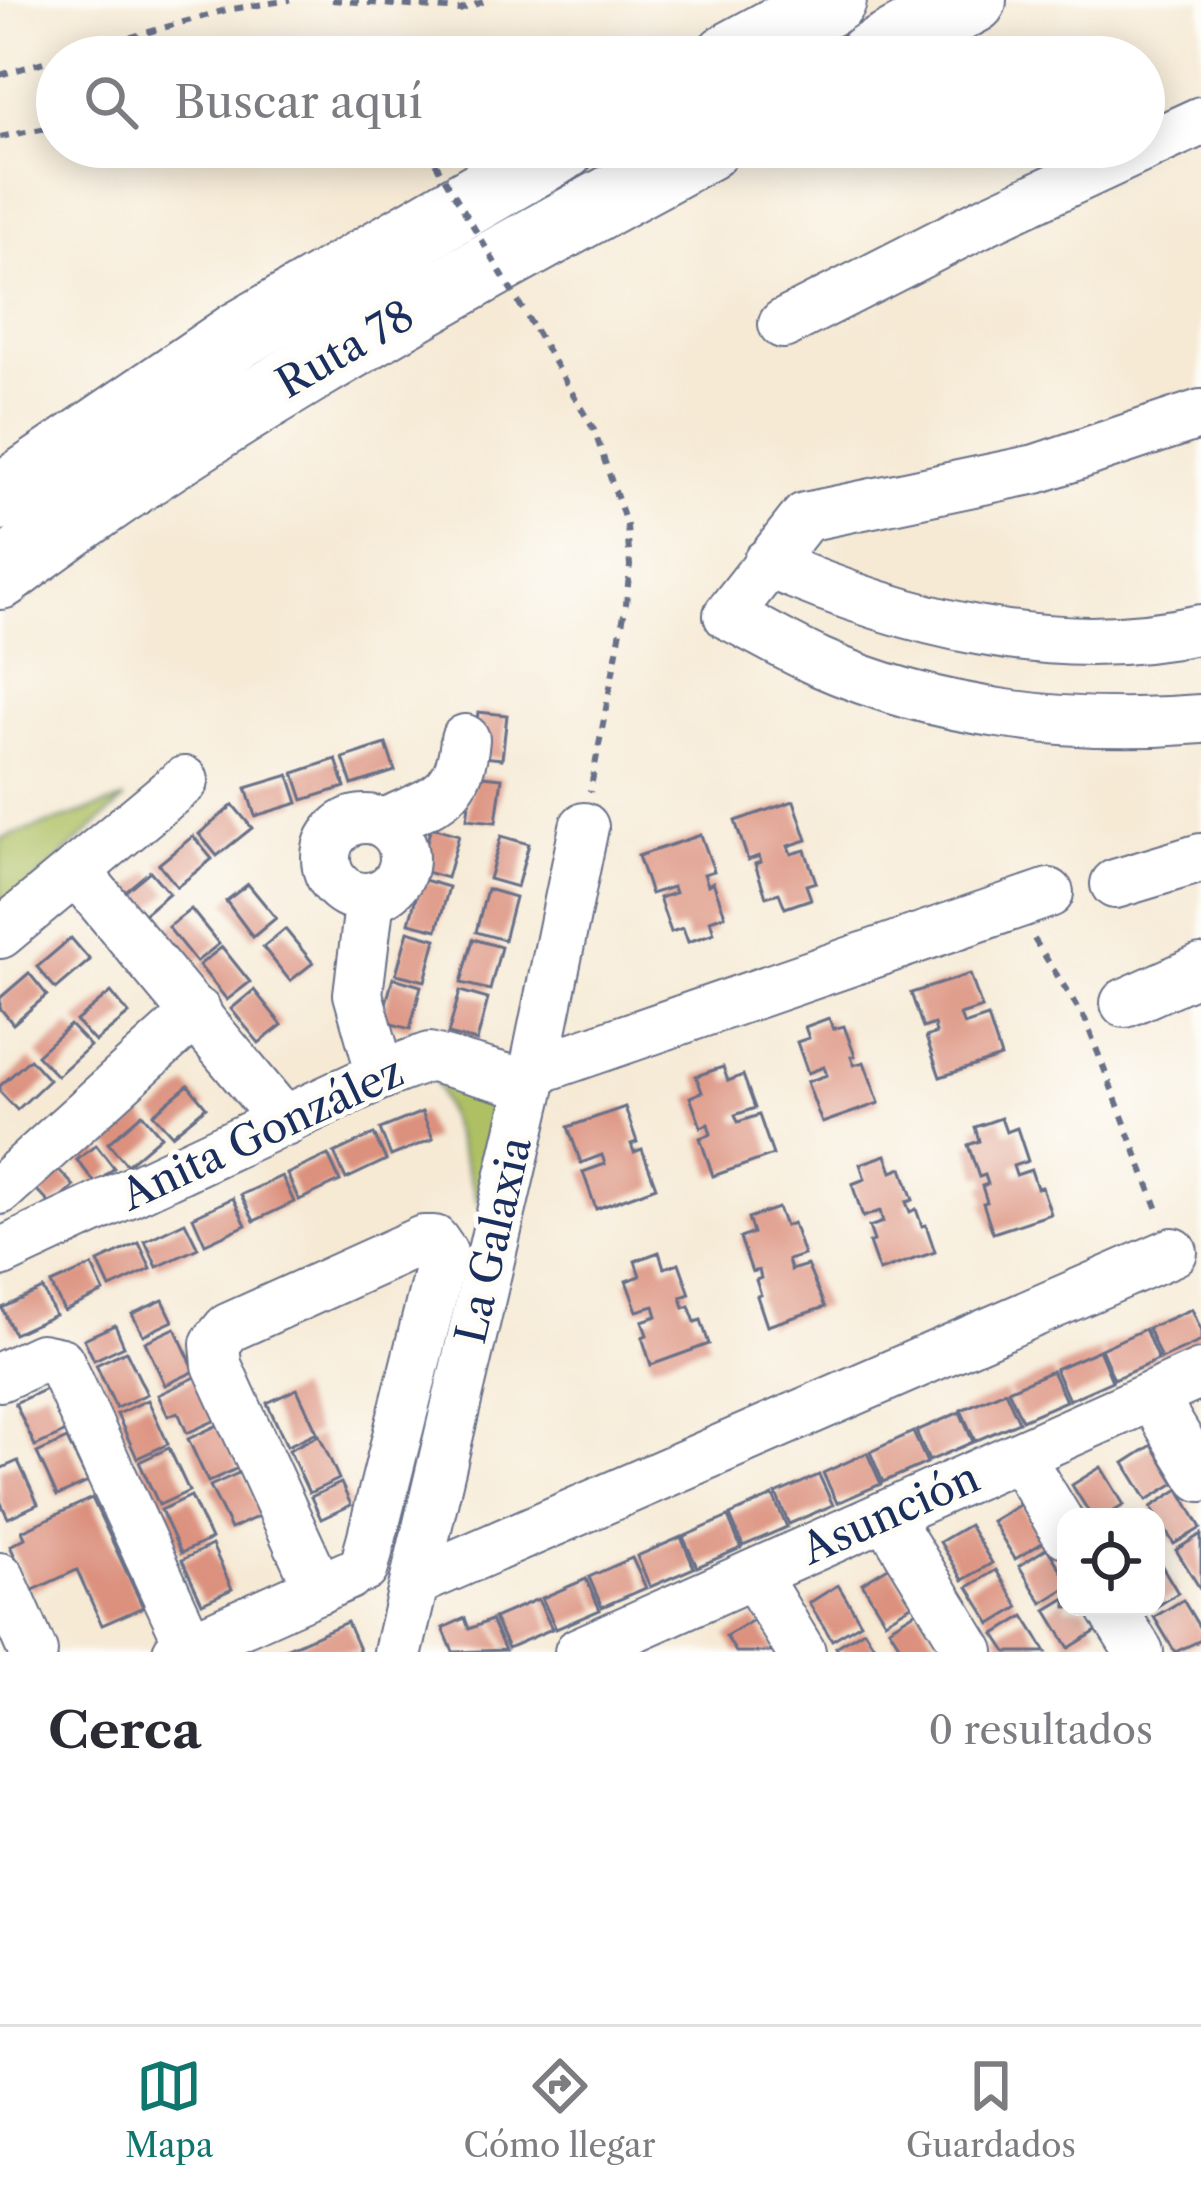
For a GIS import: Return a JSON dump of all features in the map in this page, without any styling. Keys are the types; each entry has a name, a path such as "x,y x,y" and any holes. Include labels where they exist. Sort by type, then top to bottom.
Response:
{"highway":[{"path":"766,36 832,0"},
{"path":"907,36 973,0"},
{"name":"Ruta 78","path":"0,497 239,335 527,168"},
{"name":"Ruta 78","path":"0,576 273,390 669,168"}],"street":[{"path":"1165,137 1201,121"},
{"path":"783,324 1101,168"},
{"path":"1201,414 1036,469 805,517 728,615 819,662 898,690 998,712 1090,723 1201,719"},
{"path":"767,563 892,610 980,632 1110,640 1201,629"},
{"path":"385,823 447,793 462,771 465,739"},
{"path":"0,934 184,781"},
{"path":"371,818 385,823 402,843 403,870 391,887 370,898 347,894 325,864 331,837 344,824 371,818"},
{"name":"La Galaxia","path":"398,1652 532,1078 584,826"},
{"path":"1115,884 1201,858"},
{"path":"76,872 285,1122"},
{"path":"370,898 358,994 381,1075"},
{"path":"532,1078 1030,899"},
{"path":"1125,1003 1201,969"},
{"path":"0,1190 197,1012"},
{"name":"Anita González","path":"0,1253 429,1057 532,1078"},
{"path":"320,1588 217,1365 215,1344 228,1328 423,1240 434,1240 442,1247 442,1258 364,1568"},
{"path":"0,1377 48,1357 60,1362 183,1649 364,1568 420,1562 1173,1252"},
{"name":"Asunción","path":"579,1652 629,1642 754,1574 1201,1374"},
{"path":"1152,1396 1201,1477"},
{"path":"1019,1456 1057,1518"},
{"path":"886,1515 970,1652"},
{"path":"754,1574 802,1652"},
{"path":"0,1577 33,1652"},
{"path":"1117,1616 1139,1652"}],"path":[{"path":"136,36 226,10 290,0"},
{"path":"332,0 460,10 488,0"},
{"path":"0,75 36,65"},
{"path":"0,136 36,130"},
{"path":"439,168 594,430 627,526 626,604 584,826"},
{"path":"1030,899 1105,1065 1173,1252"}],"green space":[{"path":"125,799 0,912 0,839"},
{"path":"434,1076 500,1101 478,1201"}],"building":[{"path":"478,712 507,715 502,759 473,756"},
{"path":"386,744 395,771 352,785 343,758"},
{"path":"336,759 345,787 303,800 294,773"},
{"path":"289,775 298,803 255,816 246,788"},
{"path":"473,775 502,778 496,822 467,819"},
{"path":"794,801 807,840 788,846 791,854 805,850 816,882 806,885 811,899 785,908 779,893 766,897 755,864 761,862 759,856 748,860 735,821"},
{"path":"233,805 252,828 217,856 199,834"},
{"path":"431,827 459,835 447,878 419,870"},
{"path":"701,835 714,871 704,874 708,885 713,882 725,915 710,920 714,933 688,942 683,928 671,932 659,898 675,893 673,887 651,894 638,856"},
{"path":"193,836 212,859 177,887 159,864"},
{"path":"501,836 529,844 517,887 489,879"},
{"path":"150,871 169,893 135,922 116,899"},
{"path":"421,879 449,887 437,930 409,923"},
{"path":"248,884 276,918 253,937 226,901"},
{"path":"487,889 515,897 504,940 476,932"},
{"path":"191,909 219,944 196,962 168,927"},
{"path":"285,929 313,963 290,981 263,947"},
{"path":"408,931 436,939 425,981 396,974"},
{"path":"71,938 90,960 56,989 37,967"},
{"path":"473,939 501,947 490,990 461,983"},
{"path":"222,947 250,982 227,1000 199,965"},
{"path":"29,973 47,995 13,1024 0,1008 0,998"},
{"path":"970,974 982,1008 960,1015 964,1025 988,1017 1001,1057 940,1077 926,1037 936,1033 934,1024 923,1028 911,993"},
{"path":"393,978 421,986 410,1029 381,1021"},
{"path":"254,990 282,1025 259,1043 231,1009"},
{"path":"460,991 488,999 477,1041 448,1034"},
{"path":"111,992 129,1014 95,1042 76,1021"},
{"path":"829,1018 833,1029 844,1026 854,1065 864,1062 879,1103 822,1123 807,1082 827,1075 824,1067 808,1073 797,1042 809,1038 805,1027"},
{"path":"70,1025 90,1046 57,1076 37,1055"},
{"path":"30,1059 49,1080 17,1110 0,1086"},
{"path":"723,1067 728,1081 743,1075 755,1108 735,1115 738,1122 759,1115 773,1155 713,1176 700,1138 711,1134 708,1124 701,1127 690,1097 702,1092 696,1076"},
{"path":"188,1085 206,1107 172,1135 153,1114"},
{"path":"625,1107 637,1142 631,1144 634,1152 642,1149 656,1187 596,1209 583,1172 605,1164 602,1155 581,1163 568,1127"},
{"path":"422,1112 433,1139 391,1156 380,1129"},
{"path":"142,1114 161,1136 127,1165 108,1143"},
{"path":"1001,1118 1006,1132 1017,1128 1028,1161 1013,1166 1016,1175 1031,1170 1051,1214 993,1233 983,1203 987,1202 982,1186 988,1184 985,1175 979,1177 968,1145 979,1141 975,1127"},
{"path":"374,1134 386,1160 346,1179 334,1153"},
{"path":"96,1145 114,1168 96,1184 77,1160"},
{"path":"328,1155 340,1181 299,1200 287,1174"},
{"path":"886,1155 892,1172 902,1168 913,1200 906,1202 910,1212 916,1209 922,1226 926,1225 935,1252 879,1271 869,1227 883,1222 880,1211 863,1217 852,1184 865,1179 860,1164"},
{"path":"57,1168 74,1186 52,1206 35,1188"},
{"path":"282,1176 294,1202 254,1221 241,1195"},
{"path":"233,1198 246,1225 205,1244 193,1217"},
{"path":"778,1208 785,1226 793,1223 804,1255 788,1260 791,1270 807,1265 825,1307 767,1326 757,1296 761,1295 756,1280 761,1278 759,1270 752,1272 740,1238 753,1233 748,1218"},
{"path":"185,1222 198,1248 157,1267 145,1241"},
{"path":"139,1243 151,1269 110,1288 98,1262"},
{"path":"659,1252 664,1268 679,1263 690,1294 681,1297 684,1308 689,1306 695,1322 701,1320 709,1344 651,1365 642,1321 657,1316 654,1306 637,1311 626,1281 640,1276 635,1261"},
{"path":"92,1266 104,1292 64,1311 51,1284"},
{"path":"43,1289 55,1315 14,1334 2,1308"},
{"path":"163,1300 173,1321 143,1335 132,1314"},
{"path":"1192,1309 1201,1341 1161,1359 1148,1328"},
{"path":"115,1325 124,1346 94,1360 84,1339"},
{"path":"175,1328 195,1371 165,1385 145,1342"},
{"path":"1145,1329 1158,1360 1114,1379 1101,1349"},
{"path":"1099,1350 1112,1381 1069,1400 1055,1369"},
{"path":"126,1351 147,1394 116,1408 96,1365"},
{"path":"1052,1371 1066,1401 1022,1420 1008,1390"},
{"path":"198,1376 218,1419 187,1433 178,1412 168,1416 158,1395"},
{"path":"46,1389 66,1432 35,1446 15,1403"},
{"path":"297,1389 317,1432 287,1446 267,1403"},
{"path":"1005,1391 1019,1422 975,1441 961,1410"},
{"path":"148,1400 168,1444 137,1458 117,1414"},
{"path":"960,1412 973,1442 929,1461 916,1431"},
{"path":"218,1425 238,1468 208,1482 188,1439"},
{"path":"913,1432 927,1463 883,1482 870,1452"},
{"path":"319,1435 339,1479 309,1493 289,1450"},
{"path":"67,1439 88,1482 57,1496 37,1453"},
{"path":"1152,1445 1175,1483 1147,1500 1124,1463"},
{"path":"169,1448 189,1491 159,1505 139,1462"},
{"path":"867,1453 881,1484 837,1503 823,1473"},
{"path":"18,1461 38,1504 8,1518 0,1501 0,1469"},
{"path":"1101,1467 1124,1505 1086,1508 1072,1485"},
{"path":"241,1472 261,1515 231,1529 210,1486"},
{"path":"819,1475 833,1505 789,1524 776,1494"},
{"path":"341,1483 351,1505 321,1519 311,1497"},
{"path":"1179,1489 1201,1528 1174,1544 1165,1530 1165,1508 1151,1507"},
{"path":"191,1496 211,1539 181,1553 161,1510"},
{"path":"773,1496 787,1527 743,1546 730,1515"},
{"path":"92,1498 143,1607 102,1625 77,1570 31,1591 10,1546 25,1538 22,1531"},
{"path":"1021,1504 1044,1542 1015,1559 992,1521"},
{"path":"728,1517 741,1548 697,1567 683,1537"},
{"path":"969,1525 992,1563 963,1580 940,1542"},
{"path":"1201,1534 1201,1590 1176,1550"},
{"path":"681,1537 694,1568 650,1587 637,1556"},
{"path":"212,1545 232,1589 202,1603 182,1560"},
{"path":"1047,1548 1057,1564 1057,1594 1042,1603 1019,1566"},
{"path":"632,1558 646,1588 602,1607 589,1577"},
{"path":"890,1566 913,1604 885,1621 862,1583"},
{"path":"996,1570 1019,1607 991,1624 968,1587"},
{"path":"1165,1571 1178,1593 1165,1601"},
{"path":"586,1579 600,1610 556,1629 542,1598"},
{"path":"838,1585 861,1623 832,1640 809,1603"},
{"path":"538,1599 552,1629 508,1648 494,1618"},
{"path":"1183,1600 1201,1630 1201,1640 1175,1652 1154,1617 1165,1616 1165,1611"},
{"path":"1057,1603 1057,1616 1089,1616 1098,1630 1069,1648 1046,1610"},
{"path":"918,1610 940,1648 934,1652 904,1652 889,1628"},
{"path":"1024,1616 1046,1652 1007,1652 995,1634"},
{"path":"465,1618 469,1629 491,1620 505,1650 453,1652 443,1628"},
{"path":"755,1619 775,1652 736,1652 726,1636"},
{"path":"347,1622 360,1652 278,1652 302,1642"},
{"path":"864,1630 878,1652 839,1652 836,1647"}]}
